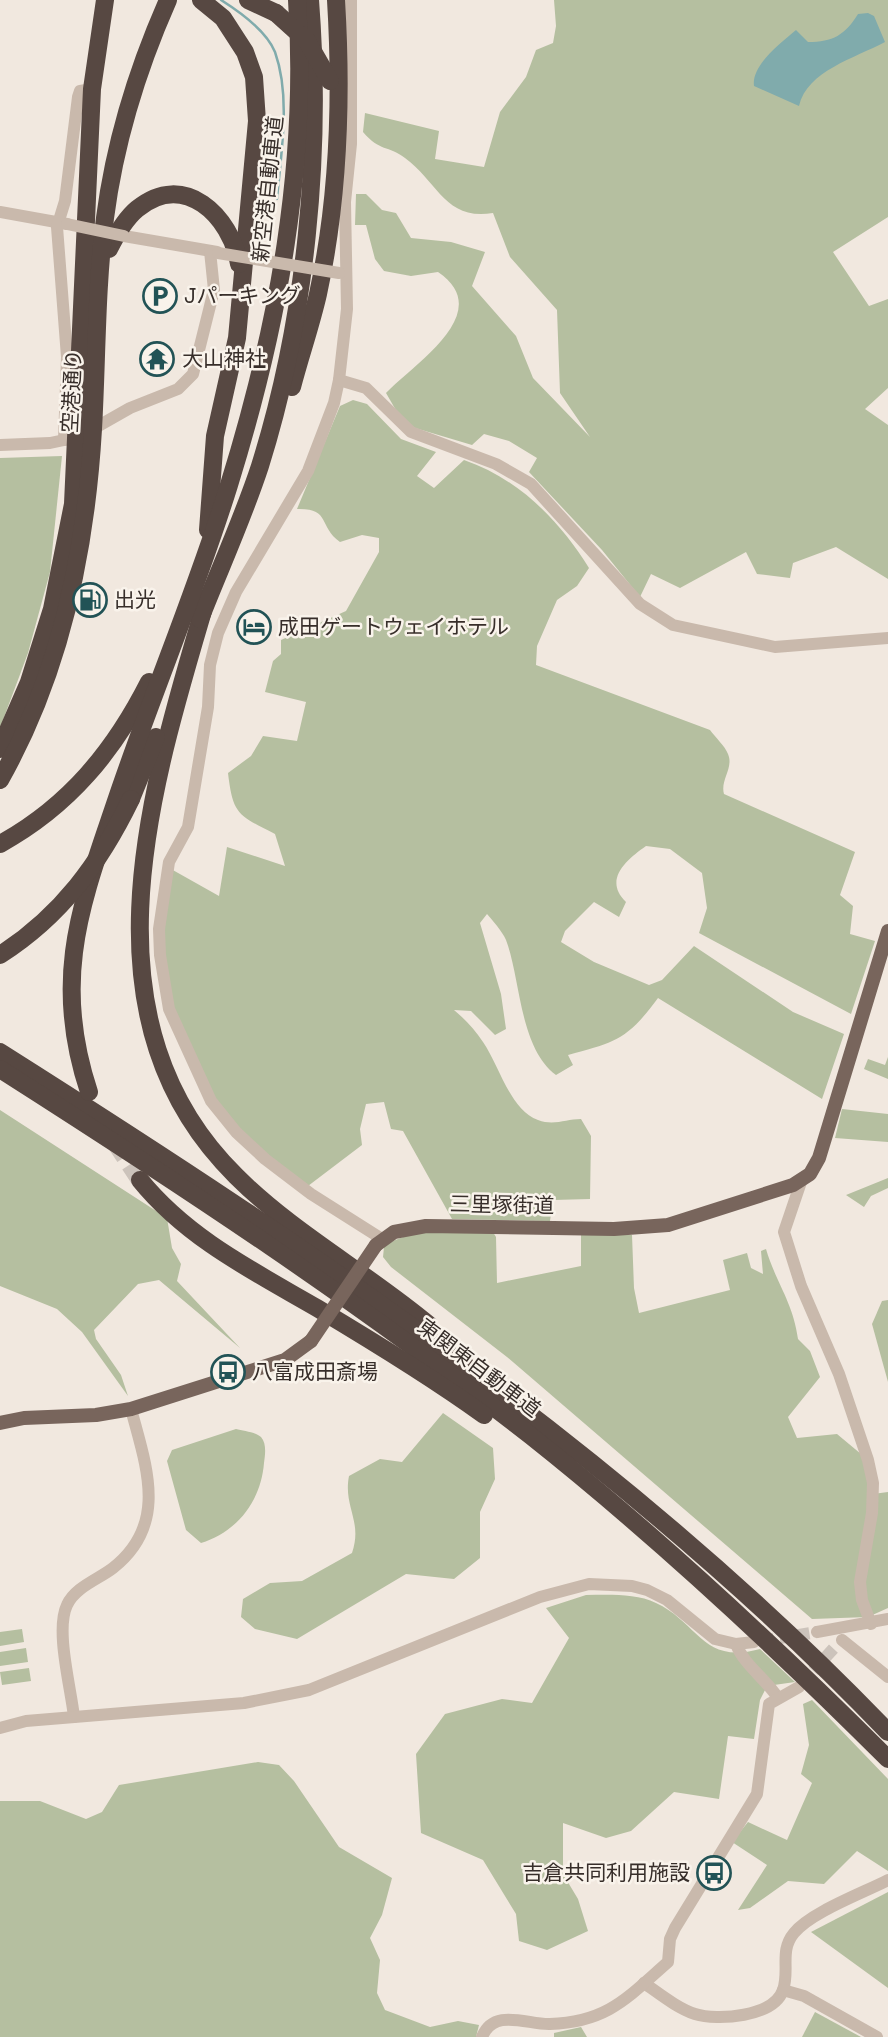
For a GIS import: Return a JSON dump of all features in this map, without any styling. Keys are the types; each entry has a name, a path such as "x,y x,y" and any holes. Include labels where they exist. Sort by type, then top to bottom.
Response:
{"highway":[{"name":"空港通り","path":"0,749 29,682 52,609 73,503 92,89 105,0"},
{"name":"空港通り","path":"0,780 42,687 63,621 81,538 78,436 94,408 105,219 136,76 168,0"},
{"path":"198,575 209,520 215,436 233,367 256,151 256,92 250,63 240,40 223,18 201,0"},
{"path":"248,0 276,13 307,41 330,81 335,101 338,144"},
{"name":"新空港自動車道","path":"181,619 226,493 248,416 289,236 299,108 296,0"},
{"name":"新空港自動車道","path":"203,611 266,446 285,373 296,308 312,133 310,0"},
{"path":"224,558 268,471 311,321 328,237 338,144 336,0"},
{"path":"101,273 113,242 137,209 153,200 181,196 211,209 227,227 237,250 241,291"},
{"path":"0,955 40,927 73,893 108,844 131,799 203,611"},
{"path":"203,611 165,739 150,808 142,869 140,937 145,995 169,1081 181,1107 209,1147 246,1186 396,1298 538,1418"},
{"path":"0,844 50,812 95,767 131,716 181,619"},
{"path":"89,1092 73,1017 74,953 79,922 121,785 181,619"},
{"name":"東関東自動車道","path":"0,1052 315,1258 538,1418 708,1559 888,1732"},
{"name":"東関東自動車道","path":"0,1069 357,1305 533,1438 661,1546 780,1652 888,1759"},
{"path":"140,1180 158,1202 200,1237 460,1398 661,1546"}],"main road":[{"path":"802,1179 819,1158 888,930"},
{"name":"三里塚街道","path":"379,1242 394,1232 426,1226 614,1228 668,1225 778,1191 802,1179"},
{"path":"0,1423 24,1418 96,1415 131,1409 285,1360 312,1341 379,1242"}],"street":[{"path":"351,0 351,144 345,202 343,273 347,309 339,380 334,403 308,471 236,592 218,633 210,665 208,707 188,827 169,862 159,929 163,982 169,1009 211,1101 236,1132 311,1194 379,1242"},
{"path":"78,436 67,357 63,223 78,97 80,91 92,89"},
{"path":"0,212 343,273"},
{"path":"0,445 78,436 178,389 193,374 214,290 214,252"},
{"path":"339,380 366,388 411,432 496,464 531,484 640,604 673,625 775,647 888,638"},
{"path":"94,408 107,417 122,413"},
{"path":"802,1179 784,1232 801,1286 839,1374 868,1460 873,1483 872,1513 860,1582 862,1600 871,1624"},
{"path":"74,1717 62,1628 66,1606 79,1591 125,1557 142,1529 148,1511 149,1475 131,1409"},
{"path":"0,1728 74,1717 244,1703 309,1690 540,1597 589,1584 632,1586 647,1590 667,1600 715,1639 736,1644 754,1642"},
{"path":"840,1639 888,1619"},
{"path":"817,1632 840,1639 888,1677"},
{"path":"736,1644 740,1656 767,1680 778,1698"},
{"path":"482,2037 491,2025 499,2021 516,2019 549,2025 617,2008 668,1962 670,1939 675,1928 754,1801 763,1768 769,1704 799,1687"},
{"path":"644,1983 691,2012 719,2017 764,2008 774,2003 783,1990 783,1959 793,1934 811,1920 888,1880"},
{"path":"783,1990 804,1996 877,2037"}],"green space":[{"path":"554,0 888,0 888,217 833,252 869,306 888,299 888,388 865,409 888,425 888,579 836,547 793,563 790,578 757,574 746,552 680,588 651,574 640,597 602,550 529,472 537,458 509,441 484,434 472,445 415,428 401,419 386,393 445,336 455,320 459,304 454,287 438,272 411,276 384,271 375,259 366,225 355,225 356,194 366,194 382,210 396,213 411,238 451,242 485,252 472,286 516,336 533,378 590,437 560,393 557,310 510,257 493,213 477,214 453,205 405,158 374,143 363,132 365,113 439,131 435,159 484,167 500,112 526,77 536,50 553,43 556,26"},
{"path":"353,400 367,404 401,439 436,452 417,476 434,488 464,460 484,468 503,478 536,503 577,550 589,568 577,586 557,600 537,646 536,665 710,730 728,754 724,794 855,852 840,895 853,906 850,934 875,941 851,1014 699,933 707,908 702,873 670,849 646,846 625,864 617,878 619,894 626,902 619,917 594,902 565,931 561,942 594,962 649,985 662,980 694,946 793,1012 844,1034 822,1099 658,998 629,1031 598,1047 568,1055 573,1065 556,1075 544,1063 535,1048 528,1031 506,940 487,914 480,923 501,994 506,1029 495,1035 471,1011 454,1010 480,1038 506,1086 528,1115 549,1122 581,1119 591,1136 590,1199 553,1200 550,1221 452,1219 403,1131 391,1129 384,1102 366,1104 360,1129 362,1145 308,1186 245,1136 214,1098 191,1057 168,988 162,934 171,869 219,896 227,847 285,866 275,834 245,817 235,806 228,773 251,756 263,736 297,741 306,702 265,692 273,661 281,654 281,640 346,611 379,552 379,538 362,535 340,542 315,511 297,509 340,406"},
{"path":"62,456 50,572 28,653 0,728 0,458"},
{"path":"888,1057 888,1079 864,1069 868,1059 885,1065"},
{"path":"842,1109 888,1114 888,1142 835,1138"},
{"path":"0,1110 167,1218 172,1248 181,1264 177,1281 240,1348 159,1280 138,1284 94,1330 96,1339 121,1375 128,1396 82,1332 57,1309 0,1286"},
{"path":"888,1178 888,1188 871,1196 864,1207 846,1195"},
{"path":"436,1231 493,1232 496,1237 497,1283 581,1266 581,1232 632,1235 634,1288 639,1313 730,1290 723,1260 747,1253 751,1268 763,1274 761,1251 766,1249 792,1314 798,1339 810,1351 820,1377 788,1417 797,1438 837,1434 861,1454 873,1494 888,1492 888,1608 868,1617 812,1619 507,1357 391,1267 383,1257 384,1247 408,1235"},
{"path":"888,1300 888,1382 872,1324 882,1301"},
{"path":"443,1413 493,1448 495,1479 480,1512 480,1558 454,1579 406,1574 297,1639 255,1629 241,1617 243,1599 270,1583 302,1581 352,1553 355,1532 348,1497 349,1476 380,1459 402,1462"},
{"path":"236,1429 261,1437 265,1450 262,1477 252,1502 236,1523 214,1538 201,1543 186,1530 167,1461 172,1450"},
{"path":"586,1595 630,1596 656,1603 670,1611 713,1647 741,1652 760,1649 795,1682 767,1686 760,1700 754,1739 728,1736 719,1799 674,1792 631,1831 606,1838 563,1823 563,1874 578,1899 588,1931 547,1950 519,1941 516,1914 483,1860 421,1833 416,1754 445,1714 502,1699 532,1703 569,1638 546,1608"},
{"path":"22,1629 24,1642 0,1646 0,1632"},
{"path":"26,1648 28,1662 0,1666 0,1652"},
{"path":"29,1668 31,1681 2,1685 0,1672"},
{"path":"812,1700 888,1779 888,1871 857,1851 824,1884 788,1881 750,1908 738,1910 767,1865 732,1842 748,1822 787,1840 812,1783 801,1774 809,1745 803,1704"},
{"path":"258,1762 279,1765 294,1781 339,1847 392,1878 382,1915 370,1938 380,1960 377,1993 385,2010 430,2027 458,2021 479,2025 476,2037 0,2037 0,1801 40,1801 86,1819 102,1812 119,1785"},
{"path":"888,1892 888,1988 811,1932"},
{"path":"815,2012 861,2037 802,2037"},
{"path":"581,2027 587,2037 554,2037 554,2033"}],"water":[{"path":"868,13 874,16 885,42 822,75 812,83 799,106 754,86 754,78 762,62 796,30 808,42 825,41 843,32 858,14"}],"waterway":[{"path":"221,0 244,16 265,36 275,52 280,69 284,106 277,199"}],"tunnel":[{"path":"115,1142 140,1180"},
{"path":"762,1641 817,1632"},
{"path":"801,1684 834,1648"}],"place":[{"name":"Jパーキング","path":"160,296"},
{"name":"大山神社","path":"157,359"},
{"name":"出光","path":"90,600"},
{"name":"成田ゲートウェイホテル","path":"254,627"},
{"name":"八富成田斎場","path":"228,1372"},
{"name":"吉倉共同利用施設","path":"714,1873"}]}
